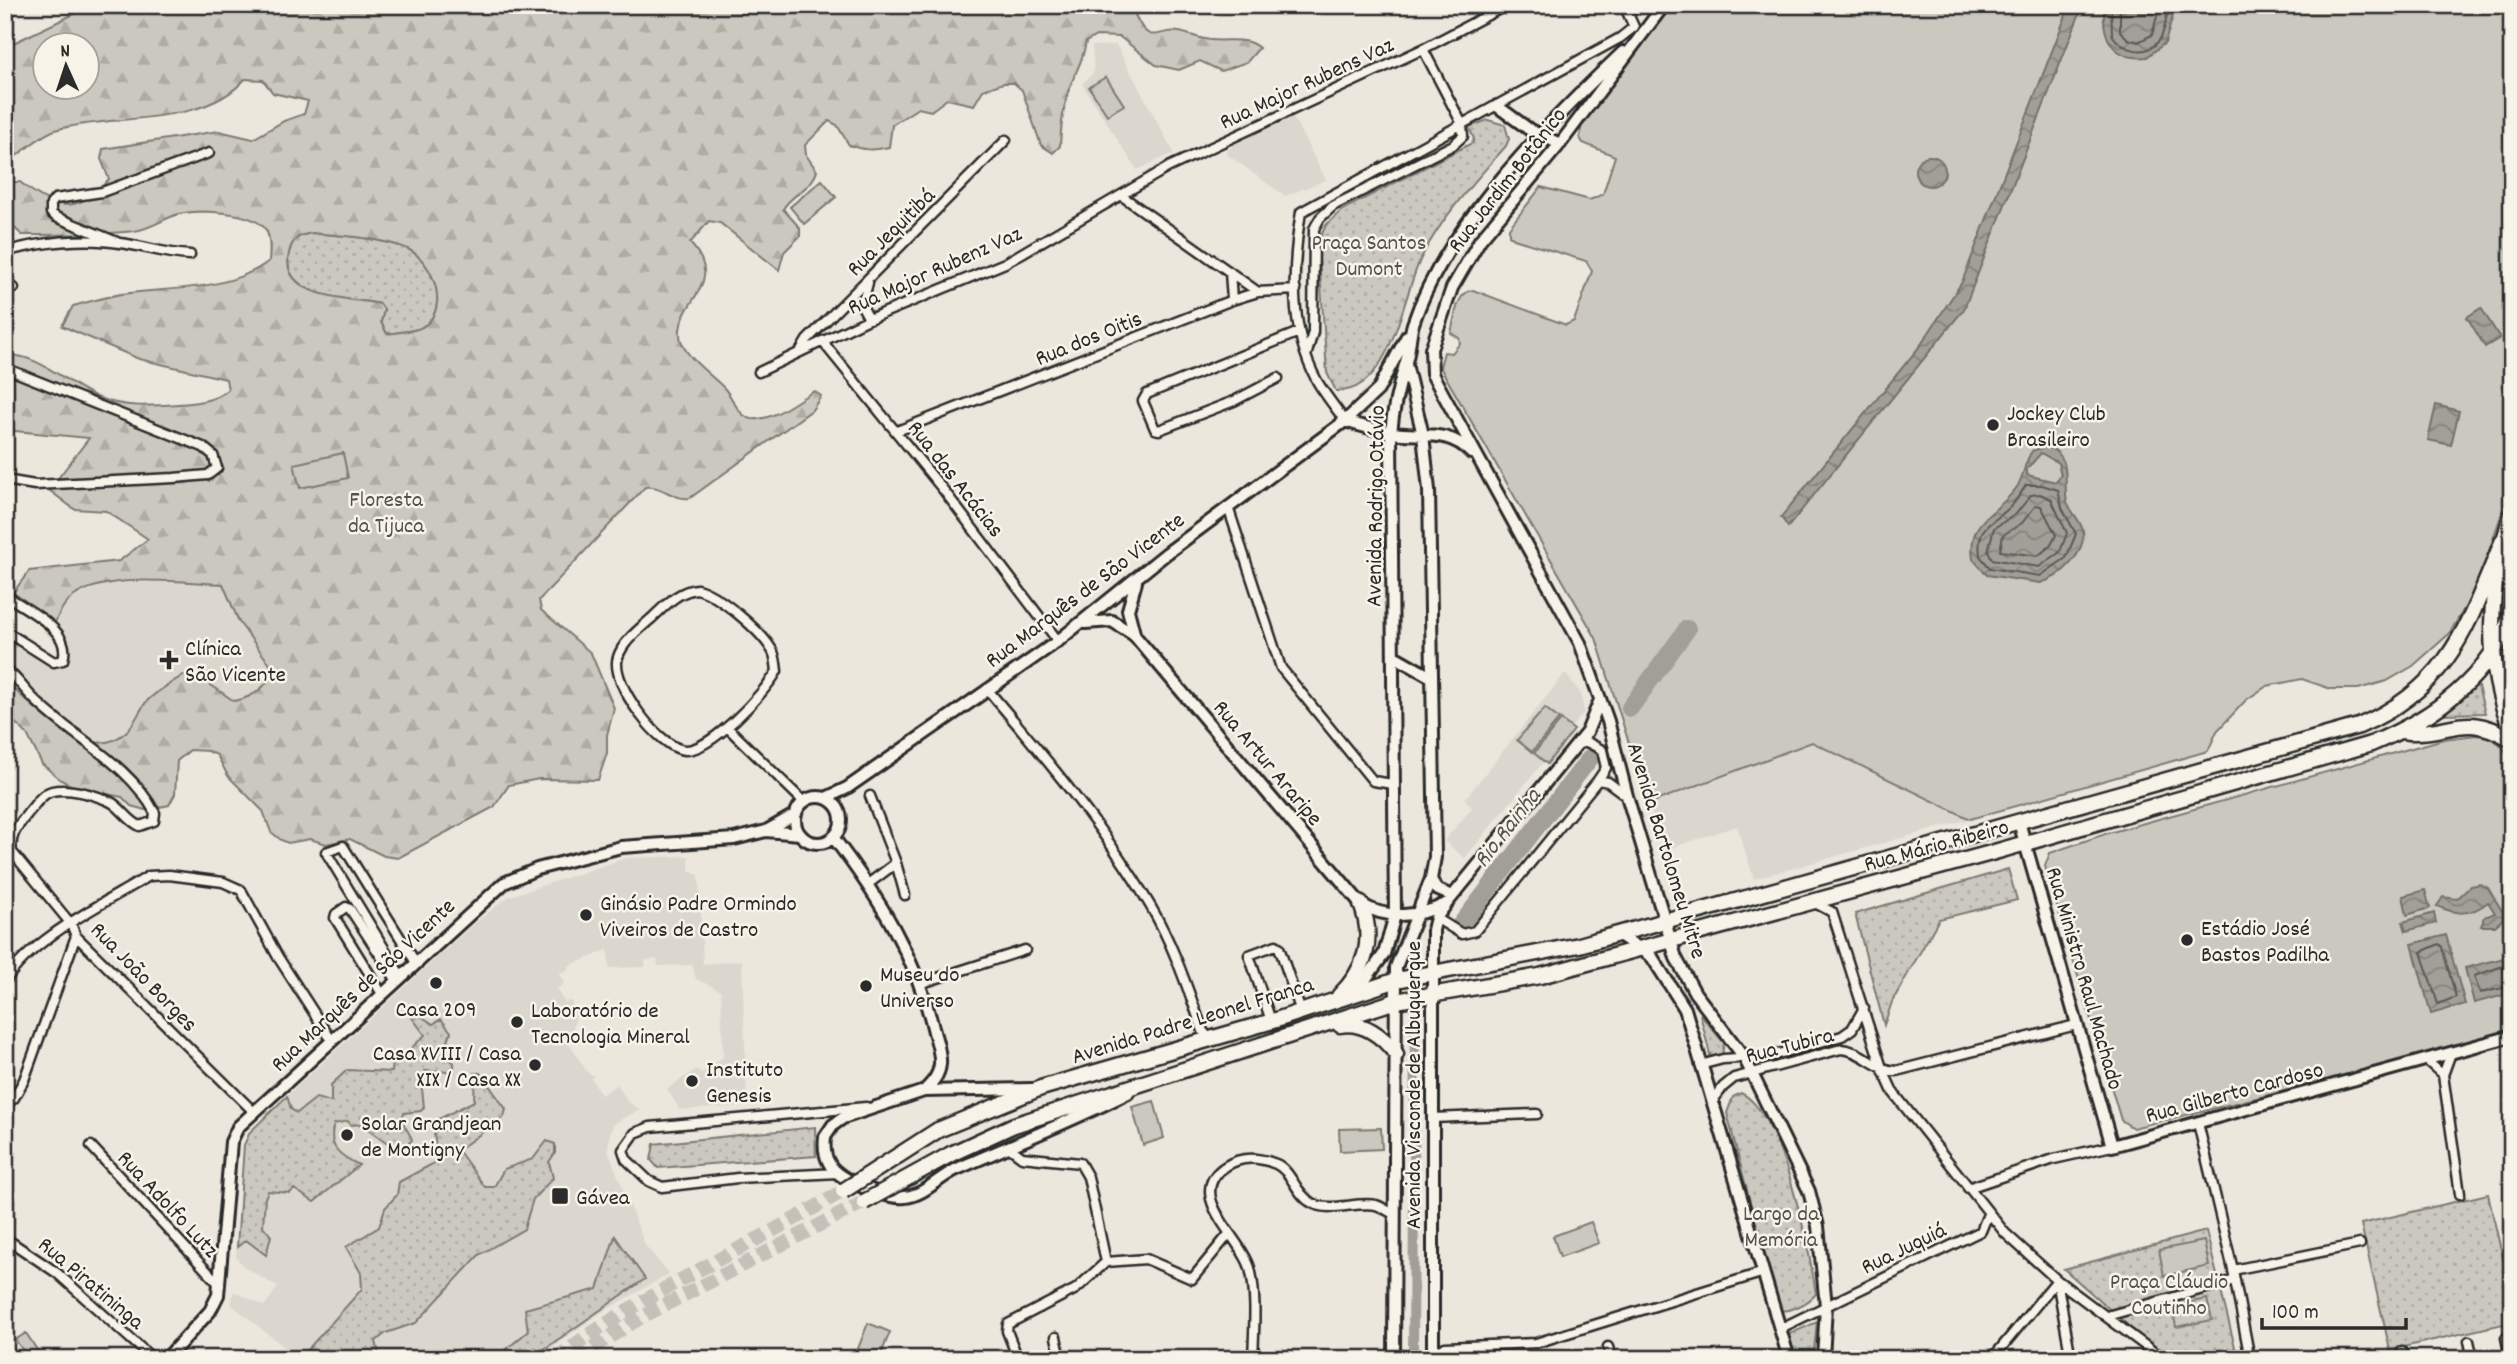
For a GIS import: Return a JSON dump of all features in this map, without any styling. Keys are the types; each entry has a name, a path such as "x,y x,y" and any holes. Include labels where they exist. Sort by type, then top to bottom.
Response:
{"highway":[{"path":"2512,514 2503,540 2491,617 2500,699 2512,731"},
{"name":"Rua Mário Ribeiro","path":"1356,993 1397,980 1537,955 1618,934 2359,726 2419,692 2458,645 2503,540"},
{"name":"Rua Mário Ribeiro","path":"1317,1028 1396,1001 1430,993 1526,979 1642,948 2339,754 2402,731 2457,694 2493,651 2512,612"},
{"path":"2402,731 2427,732 2468,724 2491,727 2512,740"},
{"path":"1335,999 1352,983 1367,952 1370,939 1361,904"},
{"name":"Avenida Padre Leonel Franca","path":"843,1191 938,1130 1041,1088 1301,1012 1356,993"},
{"path":"1317,1028 1347,1023 1366,1027 1388,1042 1396,1054"},
{"name":"Avenida Padre Leonel Franca","path":"864,1202 951,1154 1014,1125 1317,1028"}],"main road":[{"name":"Rua Jardim Botânico","path":"1406,364 1413,324 1446,257 1487,199 1538,135 1664,5"},
{"name":"Rua Jardim Botânico","path":"1429,361 1452,288 1480,240 1560,144 1637,32"},
{"path":"1497,106 1538,135 1560,144"},
{"path":"1345,421 1378,390 1413,324"},
{"name":"Avenida Bartolomeu Mitre","path":"1429,361 1432,374 1580,643 1608,721 1627,796 1670,940 1695,993 1744,1057 1809,1191 1818,1226 1826,1306 1823,1359"},
{"name":"Avenida Rodrigo Otávio","path":"1356,993 1384,954 1395,915 1391,433 1397,391 1406,364"},
{"name":"Avenida Rodrigo Otávio","path":"1396,1001 1397,961 1432,878 1435,844 1429,490 1423,435 1406,364"},
{"path":"1345,421 1391,433 1455,439 1482,466"},
{"name":"Rua Marquês de São Vicente","path":"826,798 847,788 1058,641 1228,507 1345,421"},
{"path":"1134,635 1128,601 1142,574"},
{"name":"Rua Artur Araripe","path":"1076,627 1098,619 1119,623 1134,635 1361,904"},
{"path":"1394,656 1431,677"},
{"name":"Avenida Visconde de Albuquerque","path":"1433,1356 1430,993 1436,918 1576,745 1592,723 1600,700"},
{"path":"838,810 826,798 803,801 796,814 800,834 816,842 832,837 840,824 838,810 847,788"},
{"name":"Rua Marquês de São Vicente","path":"170,1357 210,1311 220,1285 231,1142 238,1127 510,878 621,847 723,841 766,831 796,814"},
{"name":"Rua Ministro Raul Machado","path":"2019,822 2112,1146"},
{"name":"Rua Marquês de São Vicente","path":"766,831 800,834"},
{"path":"832,837 868,884 904,945 919,984 941,1061 939,1071 924,1091"},
{"path":"1361,904 1395,915 1416,914 1450,900 1436,889 1432,878"},
{"name":"Avenida Bartolomeu Mitre","path":"1618,934 1642,948 1660,966 1678,994 1789,1359"},
{"name":"Avenida Visconde de Albuquerque","path":"1394,1359 1396,1001"},
{"name":"Rua Gilberto Cardoso","path":"2112,1146 2512,1036"},
{"name":"Avenida Padre Leonel Franca","path":"1041,1088 924,1091 838,1122 828,1133 825,1154 829,1164 838,1173 882,1195 904,1197 924,1190 954,1170 1086,1114 1149,1081"}],"street":[{"name":"Rua Major Rubens Vaz","path":"1122,197 1169,167 1423,49 1507,5"},
{"path":"1345,421 1317,380 1299,332 1296,247 1301,212 1620,38 1637,32 1625,5"},
{"path":"1307,354 1313,332 1314,229 1320,218 1333,206 1453,145 1463,136 1462,124 1423,49"},
{"name":"Rua Jequitibá","path":"801,349 1006,140"},
{"path":"190,255 167,254 117,242 56,217 51,213 51,204 55,199 114,188 209,153"},
{"path":"1122,197 1258,292"},
{"name":"Rua Major Rubenz Vaz","path":"759,372 801,349 1005,263 1122,197"},
{"path":"5,252 45,244 117,242"},
{"path":"1230,271 1232,300"},
{"path":"869,281 862,306 869,319"},
{"name":"Rua dos Oitis","path":"897,431 1232,300 1258,292 1296,290"},
{"path":"1278,378 1234,401 1159,430 1155,429 1143,401 1147,394 1299,332"},
{"name":"Rua das Acácias","path":"822,341 897,431 1058,641"},
{"path":"5,368 203,447 213,455 217,468 208,475 174,478 35,485 5,480"},
{"path":"1228,507 1281,668 1373,781 1393,784"},
{"path":"688,590 711,592 719,597 772,650 776,661 777,671 773,680 727,727 704,746 679,750 638,712 620,686 617,659 623,647 674,598 688,590"},
{"path":"5,594 54,630 63,644 63,660 54,662 5,631"},
{"name":"Rua João Borges","path":"5,668 35,701 89,742 140,790 156,814 154,821 140,826 132,823 112,803 60,790 45,795 16,828 11,836 12,852 71,924 76,936 253,1111"},
{"path":"987,689 1047,760 1152,908 1177,960 1203,1031 1209,1038"},
{"path":"727,727 803,801"},
{"path":"1436,918 1462,934 1475,931 1598,780 1606,768 1602,750 1587,742 1576,745"},
{"path":"1598,780 1608,782 1627,796"},
{"path":"870,796 896,863 905,895"},
{"path":"399,979 326,852 343,846 416,963"},
{"path":"868,884 896,863"},
{"path":"5,982 13,969 30,952 149,876 169,875 232,885 241,890 278,957 332,1041"},
{"path":"1809,902 1823,905 1832,912 1882,1068 1893,1091 1988,1214 2057,1280 2163,1359"},
{"path":"382,995 335,918 336,914 346,907 350,909 399,979"},
{"path":"5,1105 14,1098 24,1080 76,936"},
{"path":"1271,1021 1249,955 1276,945 1279,947 1301,1012"},
{"path":"919,984 1025,950"},
{"name":"Rua Tubira","path":"1700,1065 1744,1057 1771,1056 1847,1034 1864,1008"},
{"path":"1882,1068 1907,1070 2076,1025"},
{"name":"Rua Tubira","path":"1712,1102 1723,1087 1734,1079 1841,1049 1853,1051 1882,1068"},
{"path":"2451,1053 2443,1075 2460,1194"},
{"path":"2426,1060 2443,1075"},
{"name":"Avenida Padre Leonel Franca","path":"838,1173 737,1178 662,1187 649,1181 633,1167 624,1157 623,1150 635,1133 650,1127 876,1107"},
{"path":"1432,1118 1537,1114"},
{"path":"2198,1124 2233,1270 2250,1359"},
{"name":"Rua Adolfo Lutz","path":"91,1146 220,1285"},
{"name":"Rua Gilberto Cardoso","path":"1968,1188 2054,1159 2112,1146"},
{"path":"1010,1148 1022,1157 1080,1163 1088,1177 1106,1262"},
{"path":"1253,1359 1250,1268 1237,1243 1213,1210 1212,1189 1219,1171 1237,1159 1249,1157 1282,1167 1303,1196 1320,1206 1376,1205 1395,1215"},
{"name":"Rua Juquiá","path":"1779,1329 1980,1231 1988,1214"},
{"path":"1018,1359 1007,1331 1008,1324 1076,1289 1106,1262 1146,1259 1192,1279 1228,1234"},
{"name":"Rua Piratininga","path":"5,1238 57,1273 153,1359"},
{"path":"2233,1270 2360,1244"},
{"path":"1433,1356 1445,1347 1536,1343 1761,1273"},
{"path":"1992,1359 2057,1280"},
{"path":"2057,1280 2071,1359"},
{"path":"2107,1317 2235,1280"},
{"path":"1056,1337 1062,1359"},
{"path":"2506,1338 2511,1359"},
{"path":"2469,1341 2473,1359"},
{"path":"1608,1348 1612,1359"}],"shaded area":[{"path":"1116,45 1174,153 1137,170 1082,84 1094,72 1092,46"},
{"path":"1293,117 1326,180 1285,196 1225,153 1233,145"},
{"name":"Clínica São Vicente","path":"102,584 224,584 239,622 274,670 269,682 249,698 234,701 205,681 148,700 127,732 98,744 5,674 5,635 14,633 59,668 70,664 70,656 43,631 54,624 67,601"},
{"path":"1565,673 1581,694 1584,712 1465,858 1444,841 1472,808 1465,799"},
{"path":"1812,742 1970,819 1754,879 1737,826 1665,850 1648,804"},
{"path":"689,856 689,871 699,875 703,964 742,960 747,1106 680,1110 667,1089 697,1069 701,1074 723,1057 721,991 696,979 692,965 658,966 657,959 645,960 645,967 609,968 608,950 568,966 569,969 560,973 564,983 557,990 564,1002 571,1001 576,1016 569,1044 588,1073 594,1076 591,1078 601,1095 617,1084 627,1101 640,1110 614,1123 608,1150 645,1245 669,1274 599,1314 536,1359 299,1359 231,1304 234,1291 264,1306 278,1287 244,1267 236,1257 244,1145 250,1132 269,1112 470,927 508,897 626,858"}],"green space":[{"name":"Floresta da Tijuca","path":"93,5 1141,5 1135,15 1150,34 1179,32 1207,39 1248,42 1259,48 1247,62 1221,71 1200,61 1179,70 1156,65 1120,37 1096,36 1086,42 1066,99 1060,146 1053,153 1041,145 1022,90 1014,83 1003,83 983,90 974,105 947,99 931,111 918,108 892,125 889,147 868,149 849,145 837,125 829,121 805,145 806,155 817,171 814,177 783,209 800,228 800,236 784,252 779,270 720,223 709,221 690,243 700,257 704,269 700,289 688,308 680,330 680,338 689,355 724,388 739,411 752,419 768,417 784,410 814,391 821,396 812,410 690,498 645,487 539,600 541,610 591,653 614,708 607,735 607,753 598,780 539,779 509,785 494,807 398,858 384,856 350,839 326,844 310,839 288,843 281,840 271,832 263,811 228,776 217,755 208,751 190,750 177,761 175,794 169,805 145,810 131,806 122,797 76,788 61,780 42,764 27,734 5,713 5,682 62,729 95,743 112,741 127,731 152,696 183,675 205,681 234,701 258,691 274,670 239,622 223,584 142,581 100,585 82,591 68,601 54,624 42,623 13,593 29,571 119,561 148,539 106,511 74,509 49,490 89,438 5,430 5,355 31,359 90,394 120,404 149,406 191,403 223,394 228,390 226,379 139,359 62,326 73,306 121,294 217,283 253,271 269,261 270,249 266,230 260,224 238,215 199,212 179,214 134,231 22,235 5,219 5,182 20,182 56,203 76,203 87,199 109,179 101,159 103,149 219,131 253,139 284,121 304,114 308,101 273,93 263,80 245,79 227,95 182,112 55,130 42,136 5,164 5,47 32,34 32,102 102,102 102,32 36,32","holes":["312,233 358,237 403,247 421,259 434,280 437,291 434,314 428,323 414,330 387,334 381,322 384,309 380,304 320,294 295,280 289,268 289,253 297,238"]},
{"name":"Jockey Club Brasileiro","path":"1673,5 2512,5 2512,483 2476,589 2449,634 2413,666 2387,681 2358,689 2331,689 2302,679 2267,686 2246,700 2217,731 2208,751 1970,819 1812,742 1648,804 1596,638 1440,367 1444,352 1452,353 1460,343 1459,338 1451,333 1457,307 1467,292 1473,290 1566,325 1574,321 1592,271 1586,261 1514,239 1509,235 1509,228 1541,187 1590,200 1603,194 1615,156 1583,143 1580,138 1582,121"},
{"path":"1106,77 1124,105 1107,115 1089,87"},
{"name":"Praça Santos Dumont","path":"1488,120 1505,125 1509,139 1506,146 1460,199 1429,243 1414,274 1401,317 1382,360 1370,377 1355,388 1336,391 1327,373 1318,242 1326,225 1342,210 1472,143 1474,139 1469,127"},
{"path":"822,180 836,197 804,224 790,207"},
{"path":"312,233 381,241 412,252 428,269 437,291 434,314 428,323 414,330 387,334 381,322 384,309 380,304 320,294 295,280 289,268 290,248 297,238"},
{"path":"343,453 348,478 300,488 294,464"},
{"path":"2476,679 2485,713 2442,714"},
{"path":"1545,708 1559,719 1532,752 1517,740"},
{"path":"1561,720 1574,730 1547,764 1534,753"},
{"path":"2476,735 2498,743 2512,762 2512,1031 2359,1073 2133,1128 2121,1120 2045,866 2050,853 2105,834 2444,739"},
{"path":"2008,869 2017,900 1939,919 1892,1002 1884,1025 1855,914"},
{"path":"1700,1014 1724,1043 1722,1056 1711,1059"},
{"path":"410,1015 421,1016 433,1024 441,1019 451,1032 444,1053 454,1063 454,1072 425,1071 421,1080 424,1107 421,1111 404,1113 403,1117 412,1140 400,1152 361,1124 351,1125 348,1121 334,1124 332,1139 337,1150 359,1165 314,1202 294,1189 290,1193 268,1191 263,1226 271,1236 266,1255 246,1240 237,1247 244,1145 250,1132 287,1096 291,1109 297,1113 316,1098 331,1102 331,1085 347,1070 392,1072 393,1060 402,1057 425,1035"},
{"path":"475,1073 480,1073 506,1109 504,1117 458,1150 485,1187 494,1187 504,1169 533,1159 547,1141 555,1144 555,1153 549,1162 553,1178 533,1199 524,1229 479,1255 416,1323 386,1333 376,1341 380,1359 299,1359 362,1289 361,1273 346,1247 379,1227 385,1208 397,1195 399,1182 438,1161 434,1134 439,1119 474,1101"},
{"name":"Largo da Memória","path":"1741,1093 1756,1106 1769,1127 1792,1184 1800,1216 1816,1294 1793,1309 1778,1310 1727,1113 1733,1097"},
{"path":"1154,1101 1164,1138 1143,1145 1132,1107"},
{"path":"815,1127 816,1156 658,1168 651,1160 654,1144"},
{"path":"1381,1128 1382,1149 1340,1151 1339,1129"},
{"path":"2488,1194 2512,1298 2512,1322 2390,1350 2361,1224"},
{"path":"1591,1222 1599,1243 1560,1257 1553,1236"},
{"name":"Praça Cláudio Coutinho","path":"2206,1231 2238,1359 2166,1359 2064,1269"},
{"path":"615,1236 645,1279 530,1359 495,1359 528,1331 525,1309 598,1289"},
{"path":"2204,1241 2209,1266 2164,1276 2159,1250"},
{"path":"2207,1299 2212,1320 2176,1327 2172,1306"},
{"path":"1817,1322 1813,1359 1793,1359 1787,1335"},
{"path":"868,1323 890,1332 879,1359 854,1359"},
{"path":"26,1333 39,1353 30,1359 15,1340"}],"water":[{"path":"2070,5 2083,5 1964,309 1788,527 1781,517 1920,346 1962,282"},
{"path":"2105,5 2176,5 2165,43 2147,57 2125,55 2117,50 2107,36"},
{"path":"1930,156 1936,157 1944,165 1944,177 1936,185 1930,186 1924,185 1916,177 1915,171 1916,165 1924,157"},
{"path":"2481,308 2500,338 2485,347 2467,317"},
{"path":"2436,405 2459,411 2451,445 2428,440"},
{"path":"2045,446 2054,450 2064,462 2067,502 2083,531 2080,548 2070,564 2056,576 2040,583 1987,575 1973,559 1972,545 1979,525 2017,487 2032,451","holes":["2041,453 2058,463 2061,475 2056,482 2027,475 2027,469"]},
{"path":"2481,884 2488,888 2504,914 2503,919 2495,926 2481,926 2485,917 2495,913 2488,902 2475,910 2462,913 2437,906 2443,897 2457,899 2471,886"},
{"path":"2425,890 2430,908 2407,915 2403,896"},
{"path":"2434,913 2436,923 2406,931 2403,922"},
{"path":"2446,935 2465,1004 2431,1014 2412,944"},
{"path":"2512,956 2512,993 2474,1003 2465,968"}],"waterway":[{"path":"1630,708 1687,629"},
{"name":"Rio Rainha","path":"1459,927 1591,757"},
{"path":"1413,1359 1415,1011"}],"tunnel":[{"path":"555,1359 624,1312 843,1191"},
{"path":"575,1359 640,1318 864,1202"}],"place":[{"name":"Jockey Club Brasileiro","path":"1993,425"},
{"name":"Clínica São Vicente","path":"169,660"},
{"name":"Ginásio Padre Ormindo Viveiros de Castro","path":"586,915"},
{"name":"Estádio José Bastos Padilha","path":"2187,940"},
{"name":"Casa 209","path":"436,983"},
{"name":"Museu do Universo","path":"866,986"},
{"name":"Laboratório de Tecnologia Mineral","path":"517,1022"},
{"name":"Casa XVIII / Casa XIX / Casa XX","path":"535,1065"},
{"name":"Instituto Genesis","path":"692,1081"},
{"name":"Solar Grandjean de Montigny","path":"347,1135"},
{"name":"Gávea","path":"560,1196"}]}
